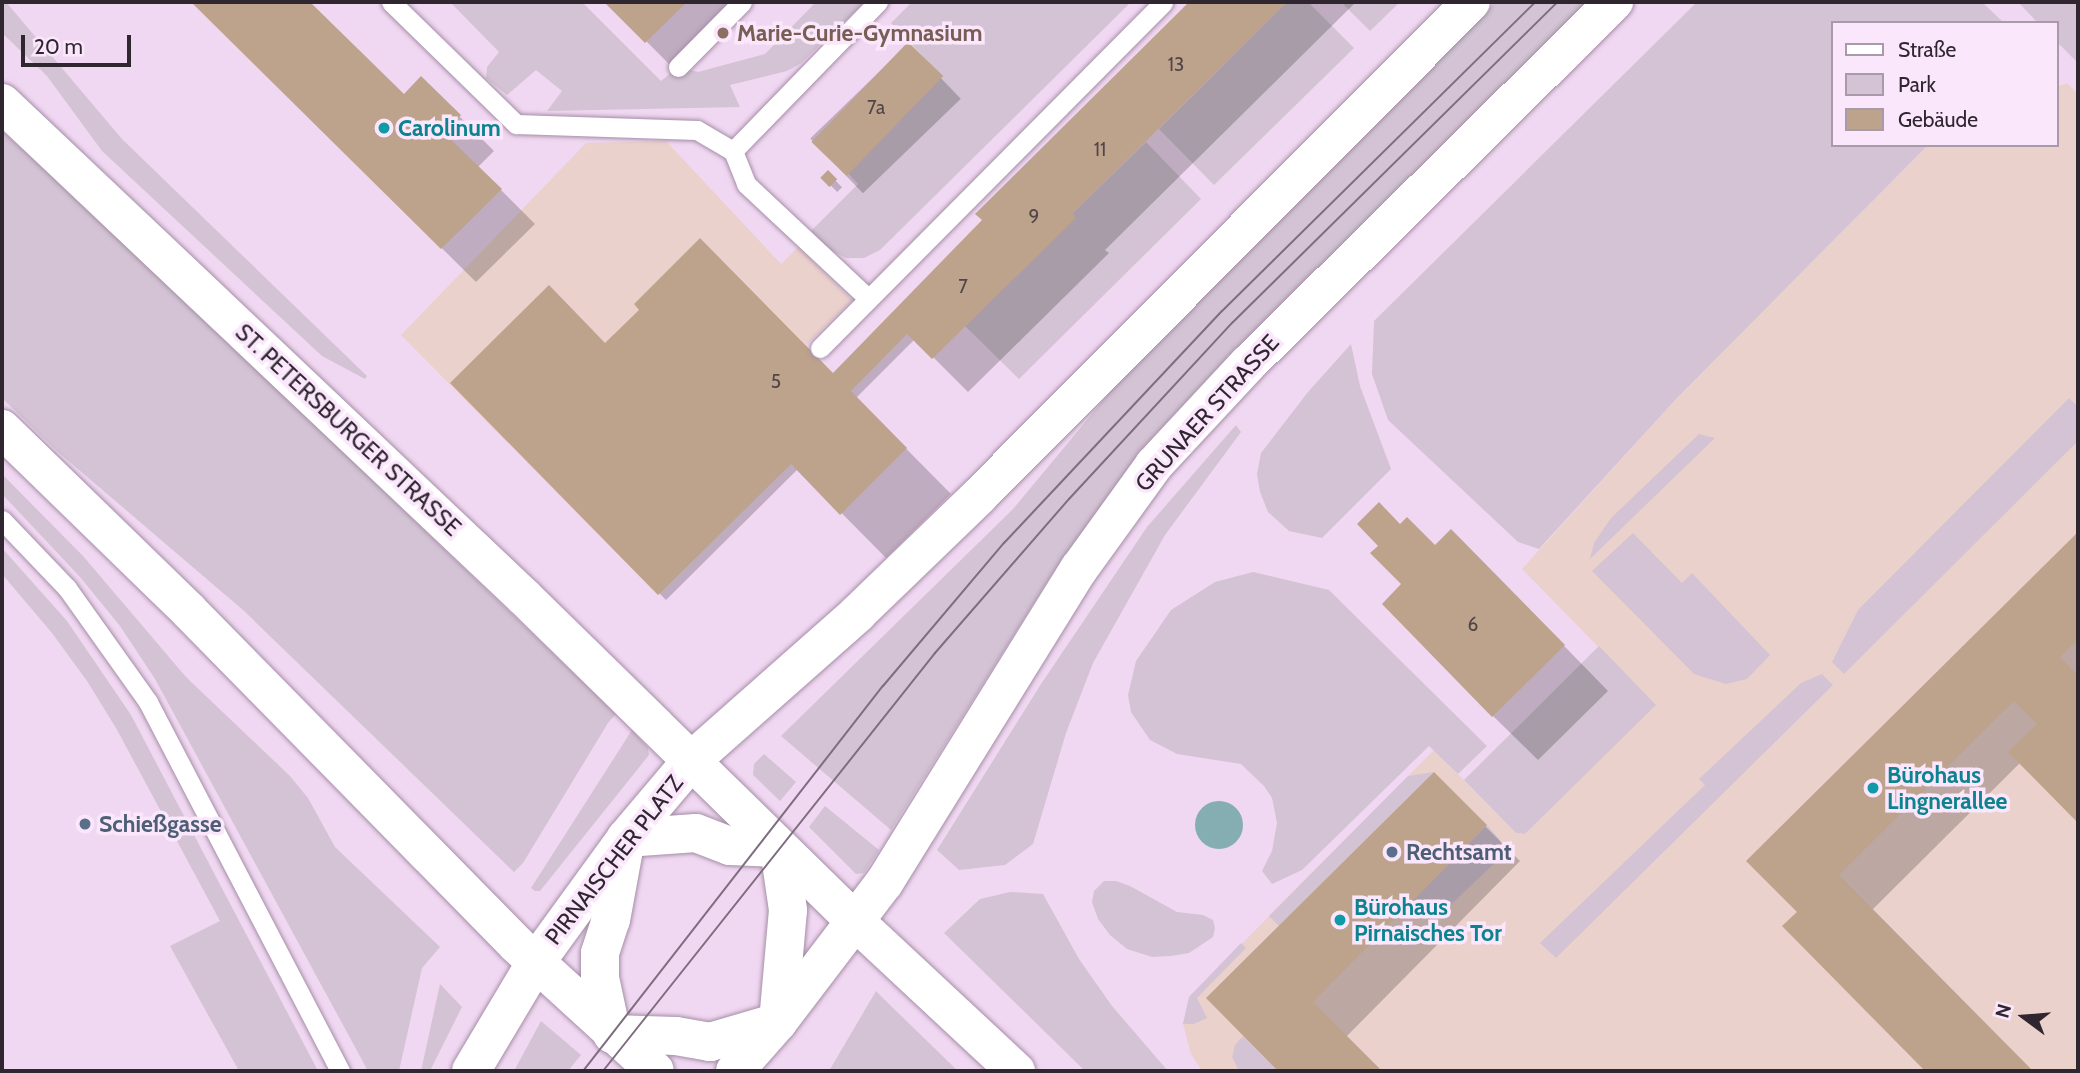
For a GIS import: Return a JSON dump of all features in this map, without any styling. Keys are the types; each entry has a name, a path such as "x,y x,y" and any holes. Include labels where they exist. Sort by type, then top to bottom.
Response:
{"main road":[{"path":"691,761 858,613 970,505 1471,2"},
{"name":"GRUNAER STRASSE","path":"856,922 1079,569 1154,465 1258,355 1614,2"},
{"name":"ST. PETERSBURGER STRASSE","path":"2,103 515,588 691,761"},
{"path":"2,429 179,601 536,962"},
{"name":"PIRNAISCHER PLATZ","path":"471,1071 496,1024 536,962 626,838 691,761 856,922"},
{"path":"655,834 696,834 730,846 779,848 788,910 778,1022 710,1042 676,1036 612,1034 600,978 600,953 611,920 626,838 655,834"},
{"path":"735,1071 778,1022 856,922 1016,1071"},
{"name":"PIRNAISCHER PLATZ","path":"536,962 654,1071"}],"lane":[{"path":"391,2 516,124 697,130 733,151 746,184 867,298"},
{"path":"678,67 743,2"},
{"path":"733,151 878,2"},
{"path":"820,348 1163,2"},
{"path":"2,520 67,588 148,702 340,1071"},
{"path":"488,1071 496,1024"}],"shaded area":[{"path":"2067,83 2078,94 2078,1071 1202,1071 1191,1054 1183,1024 1189,997 1434,750 1516,833 1525,834 1655,705 1522,569 1676,399 1926,147 2059,147 2059,86"},
{"path":"666,141 781,264 798,247 852,300 806,345 700,238 634,304 791,464 658,595 401,335 586,143"},
{"path":"1219,801 1236,808 1243,825 1236,842 1219,849 1202,842 1195,825 1202,808"}],"green space":[{"path":"2,2 6,2 122,139 367,376 365,379 322,356 102,151 47,76 2,33"},
{"path":"450,2 582,2 661,81 678,67 698,72 765,54 816,2 865,2 800,64 787,71 730,85 740,107 547,111 562,91 536,70 507,95 486,78 487,67 499,52"},
{"path":"912,2 1131,2 880,250 864,258 846,258 829,249 811,231 858,184 847,172 942,76 891,23"},
{"path":"1287,2 1308,2 1354,48 1214,185 1159,129"},
{"path":"1341,2 1400,2 1370,31"},
{"path":"1496,2 1587,2 1155,435 1051,576 891,830 781,736 1013,509 1135,362"},
{"path":"1697,2 1982,2 2002,21 1832,21 1832,147 1926,147 1676,399 1539,549 1518,542 1388,420 1372,374 1374,321"},
{"path":"2018,2 2078,2 2078,63 2059,44 2059,21 2036,21"},
{"path":"2,131 117,235 616,714 523,863 514,872 243,610 58,452 2,398"},
{"path":"1146,142 1201,199 1019,379 965,326 1075,218 1072,214"},
{"path":"1351,344 1360,386 1391,469 1322,538 1289,531 1268,512 1260,492 1257,474 1261,453 1308,392"},
{"path":"2069,398 2078,407 2078,441 1844,674 1832,662 1858,610"},
{"path":"1236,425 1241,432 1165,535 1093,663 1066,733 1033,844 1005,865 959,870 937,850 1041,684 1147,527"},
{"path":"1699,434 1715,438 1590,559 1594,543 1611,518"},
{"path":"2,474 83,556 186,677 290,776 308,798 335,847 440,947 422,968 399,1071 368,1071 155,679 120,626 80,577 2,494"},
{"path":"1633,533 1682,583 1692,573 1770,655 1747,679 1726,684 1694,674 1592,571"},
{"path":"2,548 67,621 131,715 317,1069 239,1071 170,946 220,921 116,728 87,681 52,633 2,574"},
{"path":"1253,572 1329,590 1487,746 1458,774 1429,746 1302,870 1272,884 1262,871 1272,851 1277,823 1272,798 1264,786 1241,764 1177,754 1150,740 1131,712 1128,695 1136,661 1171,610 1215,582"},
{"path":"1599,646 1656,705 1525,834 1516,833 1464,780"},
{"path":"1822,674 1833,685 1556,958 1540,943 1705,785 1699,779 1801,683"},
{"path":"632,730 648,748 649,755 540,891 535,891 531,888"},
{"path":"764,754 796,782 780,801 753,775 754,764"},
{"path":"1434,772 1279,926 1269,916 1408,776"},
{"path":"825,806 879,850 864,873 856,874 809,827"},
{"path":"1487,825 1500,840 1502,856 1439,916 1399,915"},
{"path":"1104,881 1116,881 1130,886 1177,912 1203,915 1213,920 1213,937 1189,953 1171,956 1152,957 1127,949 1110,935 1098,919 1092,902 1094,891"},
{"path":"1010,892 1043,894 1079,959 1112,1006 1168,1071 1085,1071 944,933 980,899"},
{"path":"1241,943 1246,948 1197,998 1207,1018 1194,1024 1183,1024 1189,997"},
{"path":"440,984 462,1007 430,1071 421,1071"},
{"path":"876,991 890,1005 958,1071 829,1071"},
{"path":"541,1021 581,1055 568,1071 514,1071"},
{"path":"1243,1036 1278,1071 1239,1071 1232,1057 1235,1045"}],"building":[{"name":"Carolinum","path":"191,2 310,2 404,94 421,76 461,115 444,133 502,189 441,249"},
{"path":"604,2 687,2 645,43"},
{"path":"1189,2 1287,2 1072,214 1076,218 932,359 907,334 851,391 907,448 840,515 791,464 658,595 450,383 549,285 605,343 639,310 634,304 700,238 833,373 982,220 975,214"},
{"path":"908,42 943,76 847,176 811,142"},
{"path":"828,170 837,179 829,187 820,178"},
{"path":"1379,502 1400,524 1407,517 1435,545 1451,529 1565,645 1492,717 1382,604 1401,584 1370,553 1378,546 1357,524"},
{"name":"Bürohaus Lingnerallee","path":"2078,532 2078,639 2060,657 2078,676 2078,823 2008,752 2037,724 2014,701 1839,875 2033,1071 1925,1071 1782,926 1797,912 1746,861"},
{"name":"Bürohaus Pirnaisches Tor","path":"1434,772 1487,825 1313,1002 1382,1071 1278,1071 1206,998"}],"tram line":[{"path":"583,1071 883,686 1004,543 1222,311 1535,2"},
{"path":"603,1071 935,653 1069,499 1233,322 1558,2"}],"place":[{"name":"Marie-Curie-Gymnasium","path":"723,33"},
{"name":"Carolinum","path":"384,128"},
{"name":"Bürohaus Lingnerallee","path":"1873,788"},
{"name":"Schießgasse","path":"85,824"},
{"name":"Rechtsamt","path":"1392,852"},
{"name":"Bürohaus Pirnaisches Tor","path":"1340,920"}]}
